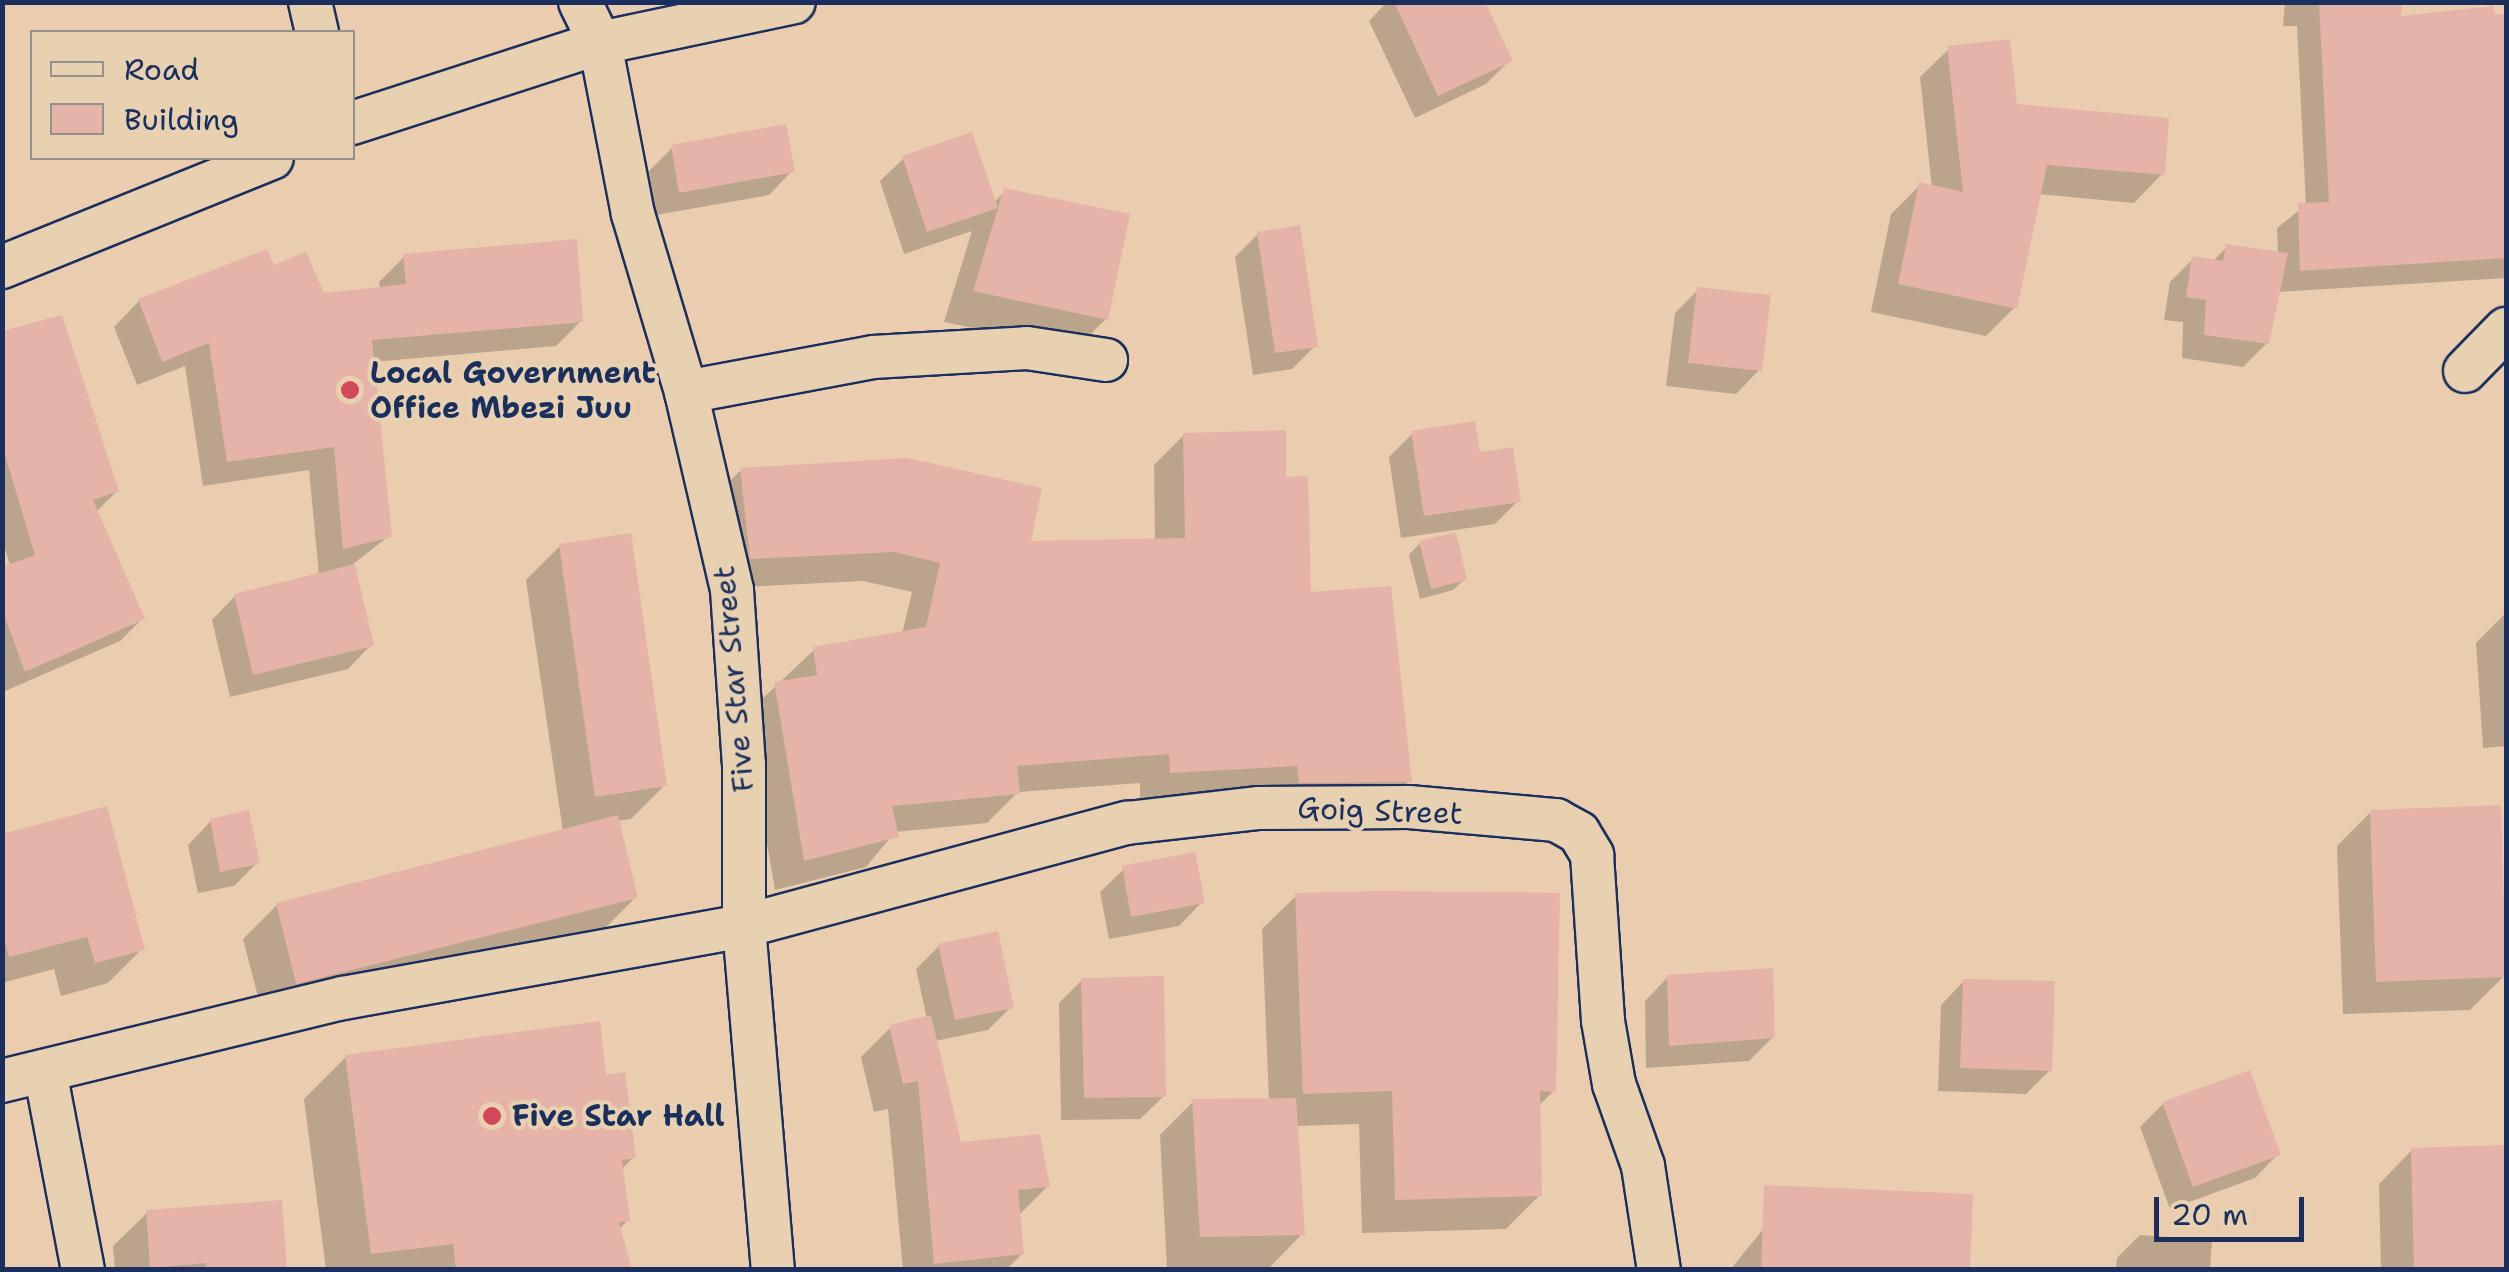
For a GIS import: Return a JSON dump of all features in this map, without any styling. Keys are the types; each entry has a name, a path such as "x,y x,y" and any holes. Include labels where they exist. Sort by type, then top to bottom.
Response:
{"street":[{"path":"310,2 317,30"},
{"name":"Five Star Street","path":"580,2 600,43 633,214 686,392 732,590 744,764 744,926 773,1270"},
{"path":"355,122 600,43 794,2"},
{"path":"2,266 267,160"},
{"path":"2464,371 2506,328"},
{"path":"686,392 873,357 1027,348 1106,360"},
{"name":"Goig Street","path":"2,1081 343,998 744,926 1127,823 1260,808 1409,807 1556,820 1579,833 1592,854 1603,1021 1614,1084 1642,1166 1660,1270"},
{"path":"45,1071 83,1270"}],"building":[{"path":"1394,2 1485,2 1513,61 1438,96"},
{"path":"2319,2 2403,2 2401,16 2494,6 2494,14 2506,14 2506,258 2300,271 2298,203 2329,202"},
{"path":"2010,39 2017,104 2169,118 2165,175 2047,165 2017,309 1898,284 1919,182 1963,192 1947,46"},
{"path":"786,124 795,172 679,193 671,145"},
{"path":"972,132 998,208 927,232 902,156"},
{"path":"1004,188 1130,214 1108,320 973,291"},
{"path":"1300,225 1318,347 1275,353 1257,232"},
{"path":"577,239 583,322 372,340 392,537 343,549 334,447 227,462 209,343 162,362 138,299 267,249 274,265 306,252 324,293 406,284 403,254"},
{"path":"2226,244 2288,253 2269,344 2204,335 2206,300 2186,297 2192,256 2223,261"},
{"path":"1697,287 1771,295 1762,371 1688,363"},
{"path":"62,315 119,491 93,500 145,619 25,672 2,609 2,567 35,555 2,445 2,331"},
{"path":"1475,421 1480,452 1513,447 1521,502 1424,516 1411,431"},
{"path":"1286,430 1286,477 1308,476 1311,592 1391,586 1412,782 1299,783 1297,766 1170,773 1169,754 1017,766 1020,794 892,806 899,837 804,861 774,682 817,675 813,647 926,627 940,563 895,552 750,559 740,468 908,458 1042,488 1031,541 1185,538 1183,433"},
{"path":"1456,532 1467,580 1431,589 1419,541"},
{"path":"631,533 667,786 595,797 559,544"},
{"path":"355,564 374,646 253,675 234,594"},
{"path":"2501,805 2506,977 2376,982 2370,810"},
{"path":"107,806 145,950 95,963 87,937 9,957 2,932 2,834"},
{"path":"249,810 260,864 220,872 210,819"},
{"path":"618,815 638,898 296,984 276,903"},
{"path":"1195,852 1205,903 1131,917 1122,866"},
{"path":"1295,893 1560,893 1556,1092 1540,1091 1542,1196 1395,1200 1392,1091 1303,1094"},
{"path":"998,931 1014,1008 955,1020 938,944"},
{"path":"1773,968 1775,1038 1669,1046 1667,975"},
{"path":"1164,976 1166,1097 1084,1098 1081,978"},
{"path":"1963,979 2055,981 2052,1071 1960,1068"},
{"path":"931,1015 961,1142 1040,1134 1050,1187 1018,1190 1024,1254 934,1264 918,1081 903,1084 889,1025"},
{"name":"Five Star Hall","path":"600,1021 606,1075 625,1072 636,1158 622,1160 630,1221 619,1222 632,1270 456,1270 453,1244 371,1254 345,1055"},
{"path":"2250,1070 2281,1155 2193,1187 2162,1102"},
{"path":"1296,1098 1305,1235 1200,1237 1192,1099"},
{"path":"2506,1145 2506,1270 2414,1270 2411,1148"},
{"path":"1764,1185 1973,1194 1970,1270 1761,1270"},
{"path":"282,1200 287,1270 207,1270 206,1263 150,1268 146,1210"}],"place":[{"name":"Local Government Office Mbezi Juu","path":"350,390"},
{"name":"Five Star Hall","path":"492,1116"}]}
